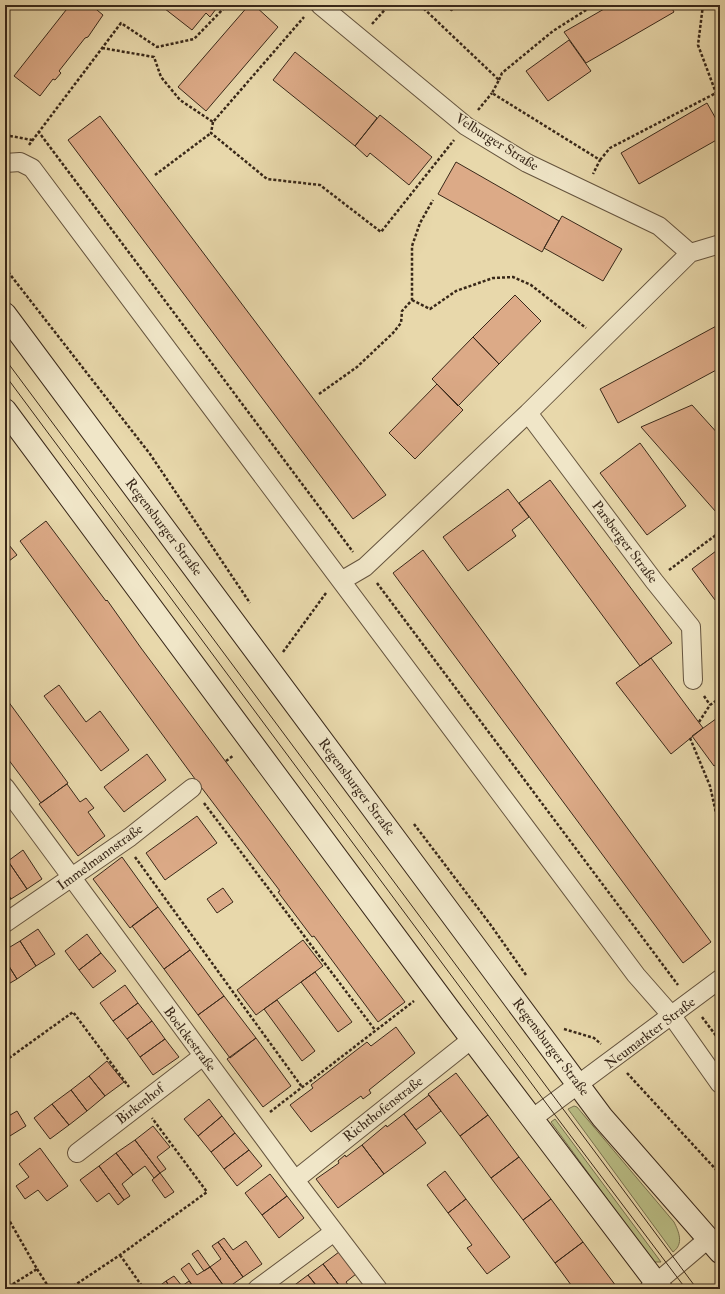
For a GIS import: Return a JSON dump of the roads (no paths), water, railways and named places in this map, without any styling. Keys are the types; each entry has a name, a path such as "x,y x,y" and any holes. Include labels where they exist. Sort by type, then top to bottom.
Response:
{"main road":[{"name":"Regensburger Straße","path":"5,314 602,1117 714,1246"},
{"path":"6,415 472,1039 534,1118 655,1287"}],"street":[{"name":"Velburger Straße","path":"320,5 466,126 527,163 659,226 690,253"},
{"path":"12,162 32,168 636,975 672,1016 720,1084"},
{"path":"341,581 365,567 528,413 690,253 720,244"},
{"name":"Parsberger Straße","path":"528,413 654,581 691,627 693,680"},
{"name":"Boelckestraße","path":"5,787 254,1125 378,1289"},
{"name":"Immelmannstraße","path":"5,923 124,842 192,788"},
{"name":"Neumarkter Straße","path":"534,1118 615,1059 720,979"},
{"name":"Richthofenstraße","path":"295,1180 472,1039"},
{"name":"Birkenhof","path":"77,1153 203,1056"},
{"path":"257,1289 334,1232"},
{"path":"655,1287 714,1246"}],"tram line":[{"path":"5,359 697,1289"},
{"path":"5,375 686,1289"}]}
